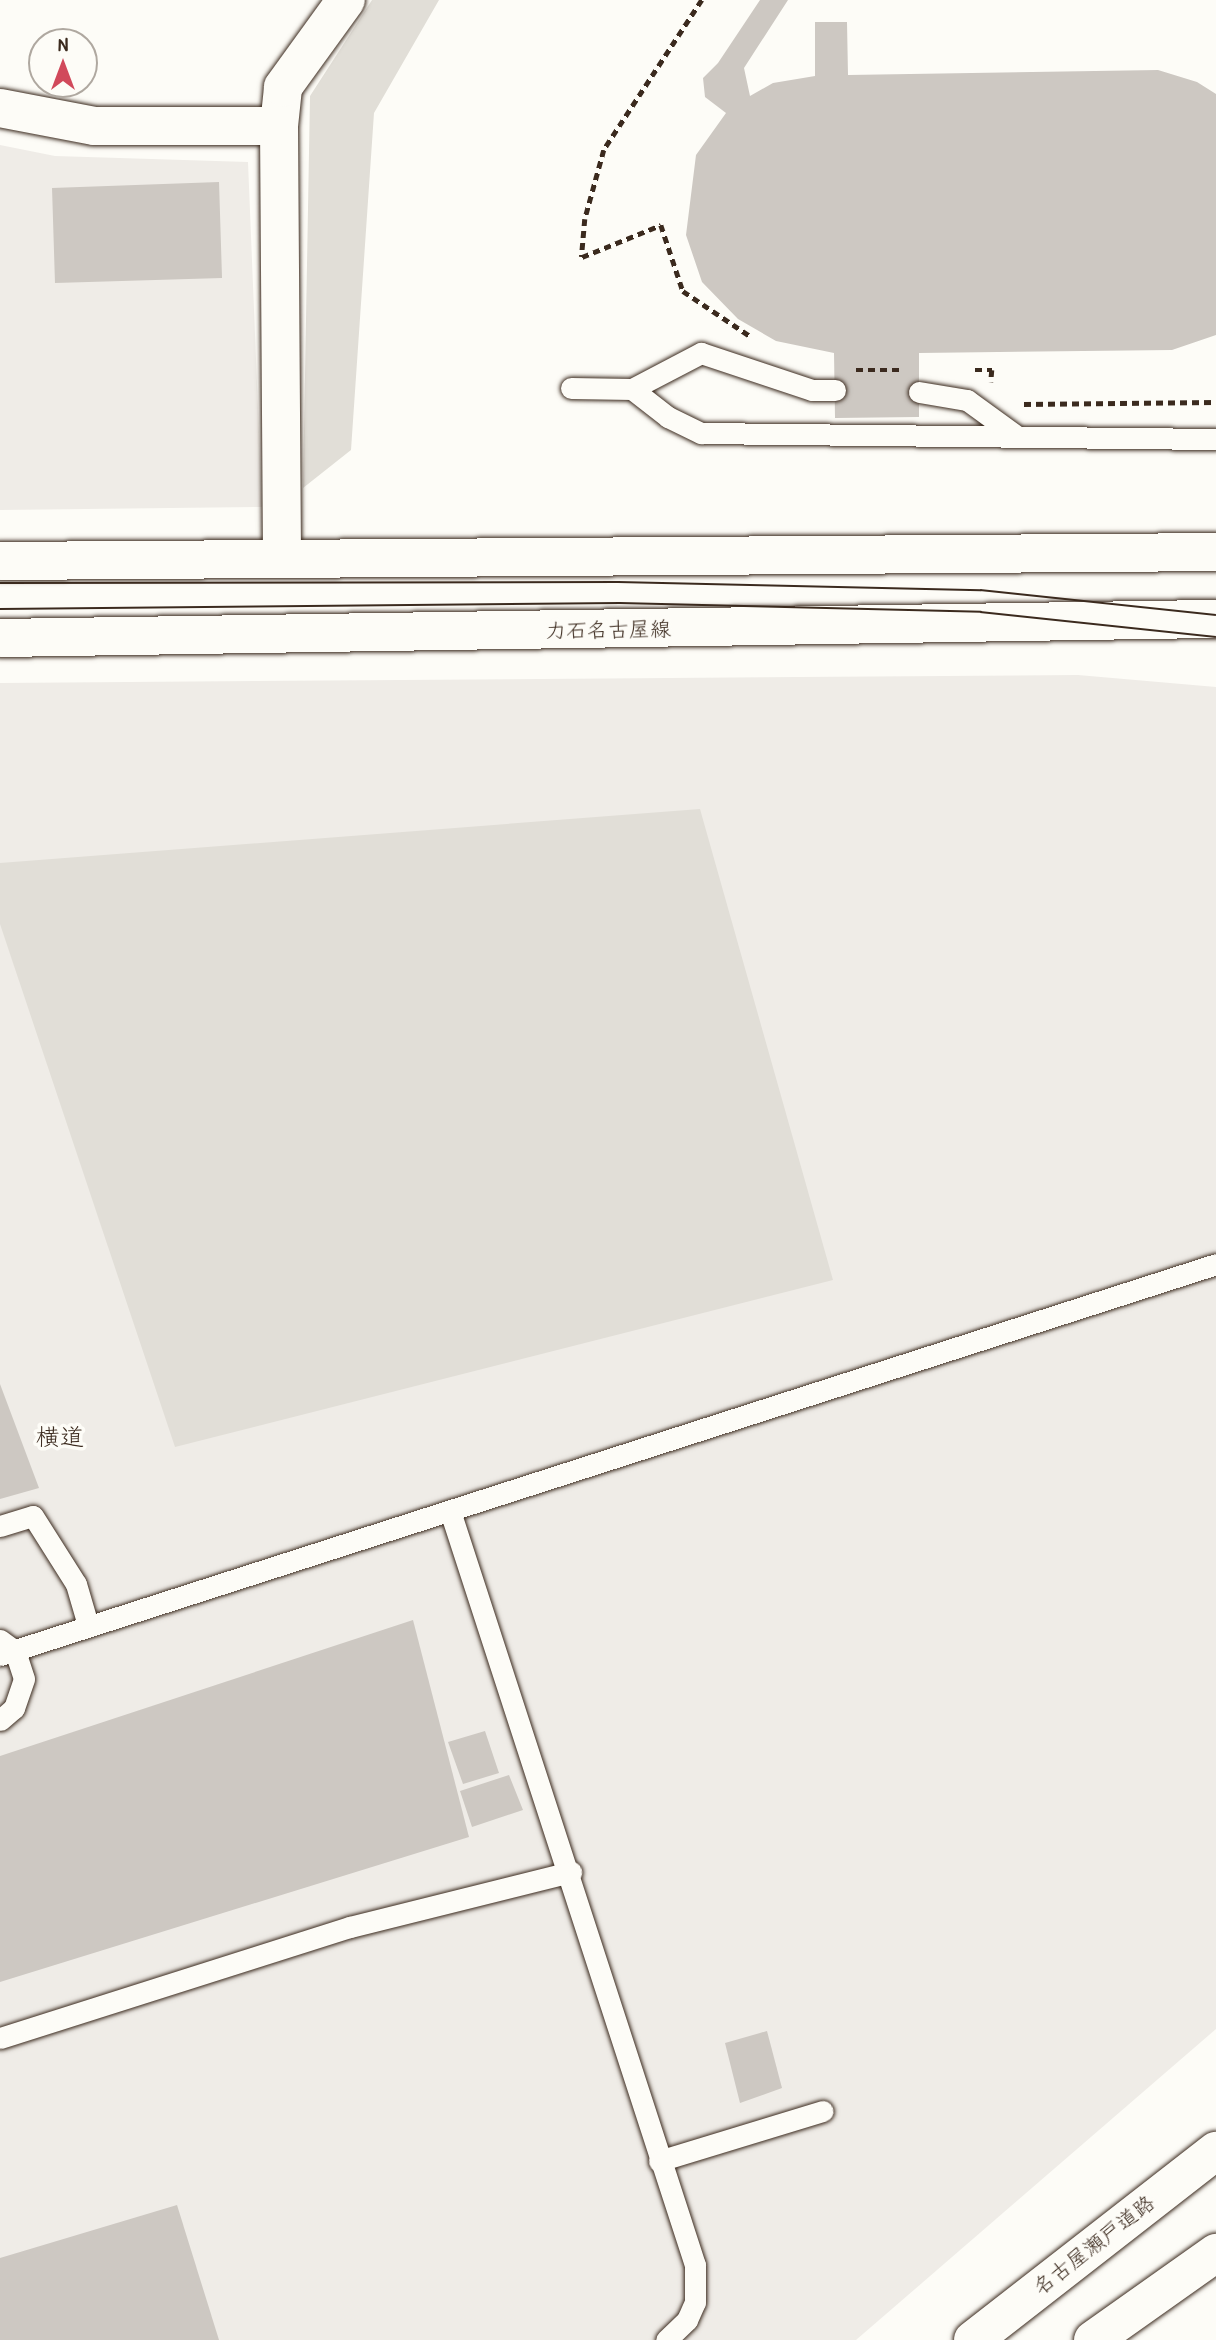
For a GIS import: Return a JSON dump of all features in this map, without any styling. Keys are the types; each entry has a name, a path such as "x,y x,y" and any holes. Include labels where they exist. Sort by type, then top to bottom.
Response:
{"main road":[{"path":"282,556 278,127 283,87 346,0"},
{"path":"0,108 94,126 278,127"},
{"path":"0,561 282,556 1216,552"},
{"name":"力石名古屋線","path":"0,638 1216,619"},
{"name":"名古屋瀬戸道路","path":"973,2340 1216,2151"},
{"path":"1093,2340 1216,2253"}],"lane":[{"path":"571,388 632,388 701,353 812,390 835,390"},
{"path":"632,388 668,417 701,433 1216,439"},
{"path":"919,392 967,400 1018,437"},
{"path":"0,1720 14,1708 24,1679 5,1649 450,1511 1216,1264"},
{"path":"450,1511 571,1872 696,2283 687,2320 666,2340"},
{"path":"0,1526 33,1516 76,1584 88,1625"},
{"path":"0,2038 350,1927 571,1872"},
{"path":"659,2161 823,2111"}],"path":[{"path":"702,0 604,150 585,219 582,257 661,225 683,292 762,344"},
{"path":"845,370 911,370"},
{"path":"965,370 992,370 990,393"},
{"path":"1016,404 1216,401"}],"shaded area":[{"path":"372,0 439,0 374,113 351,450 303,488 310,96"},
{"path":"0,145 55,156 248,162 262,507 0,510"},
{"path":"1078,675 1216,687 1216,2029 856,2340 0,2340 0,683"},
{"path":"700,809 833,1280 175,1447 0,924 0,863"}],"building":[{"path":"760,0 788,0 744,68 750,96 773,83 815,76 815,22 847,22 848,75 1158,70 1197,82 1216,94 1216,335 1172,350 919,353 919,417 835,418 834,353 776,341 738,319 702,282 686,235 696,155 726,113 705,97 703,78 718,63"},
{"path":"219,182 222,278 55,283 52,188"},
{"path":"0,1384 39,1488 0,1499"},
{"path":"413,1620 469,1837 0,1982 0,1756"},
{"path":"485,1731 499,1773 463,1784 448,1742"},
{"path":"509,1775 523,1810 472,1827 460,1791"},
{"path":"767,2031 782,2088 740,2103 725,2043"},
{"path":"177,2205 219,2340 0,2340 0,2258"}],"tram line":[{"path":"0,583 618,582 981,590 1216,615"},
{"path":"0,609 620,603 981,612 1216,637"}],"district":[{"name":"横道","path":"60,1437"}]}
